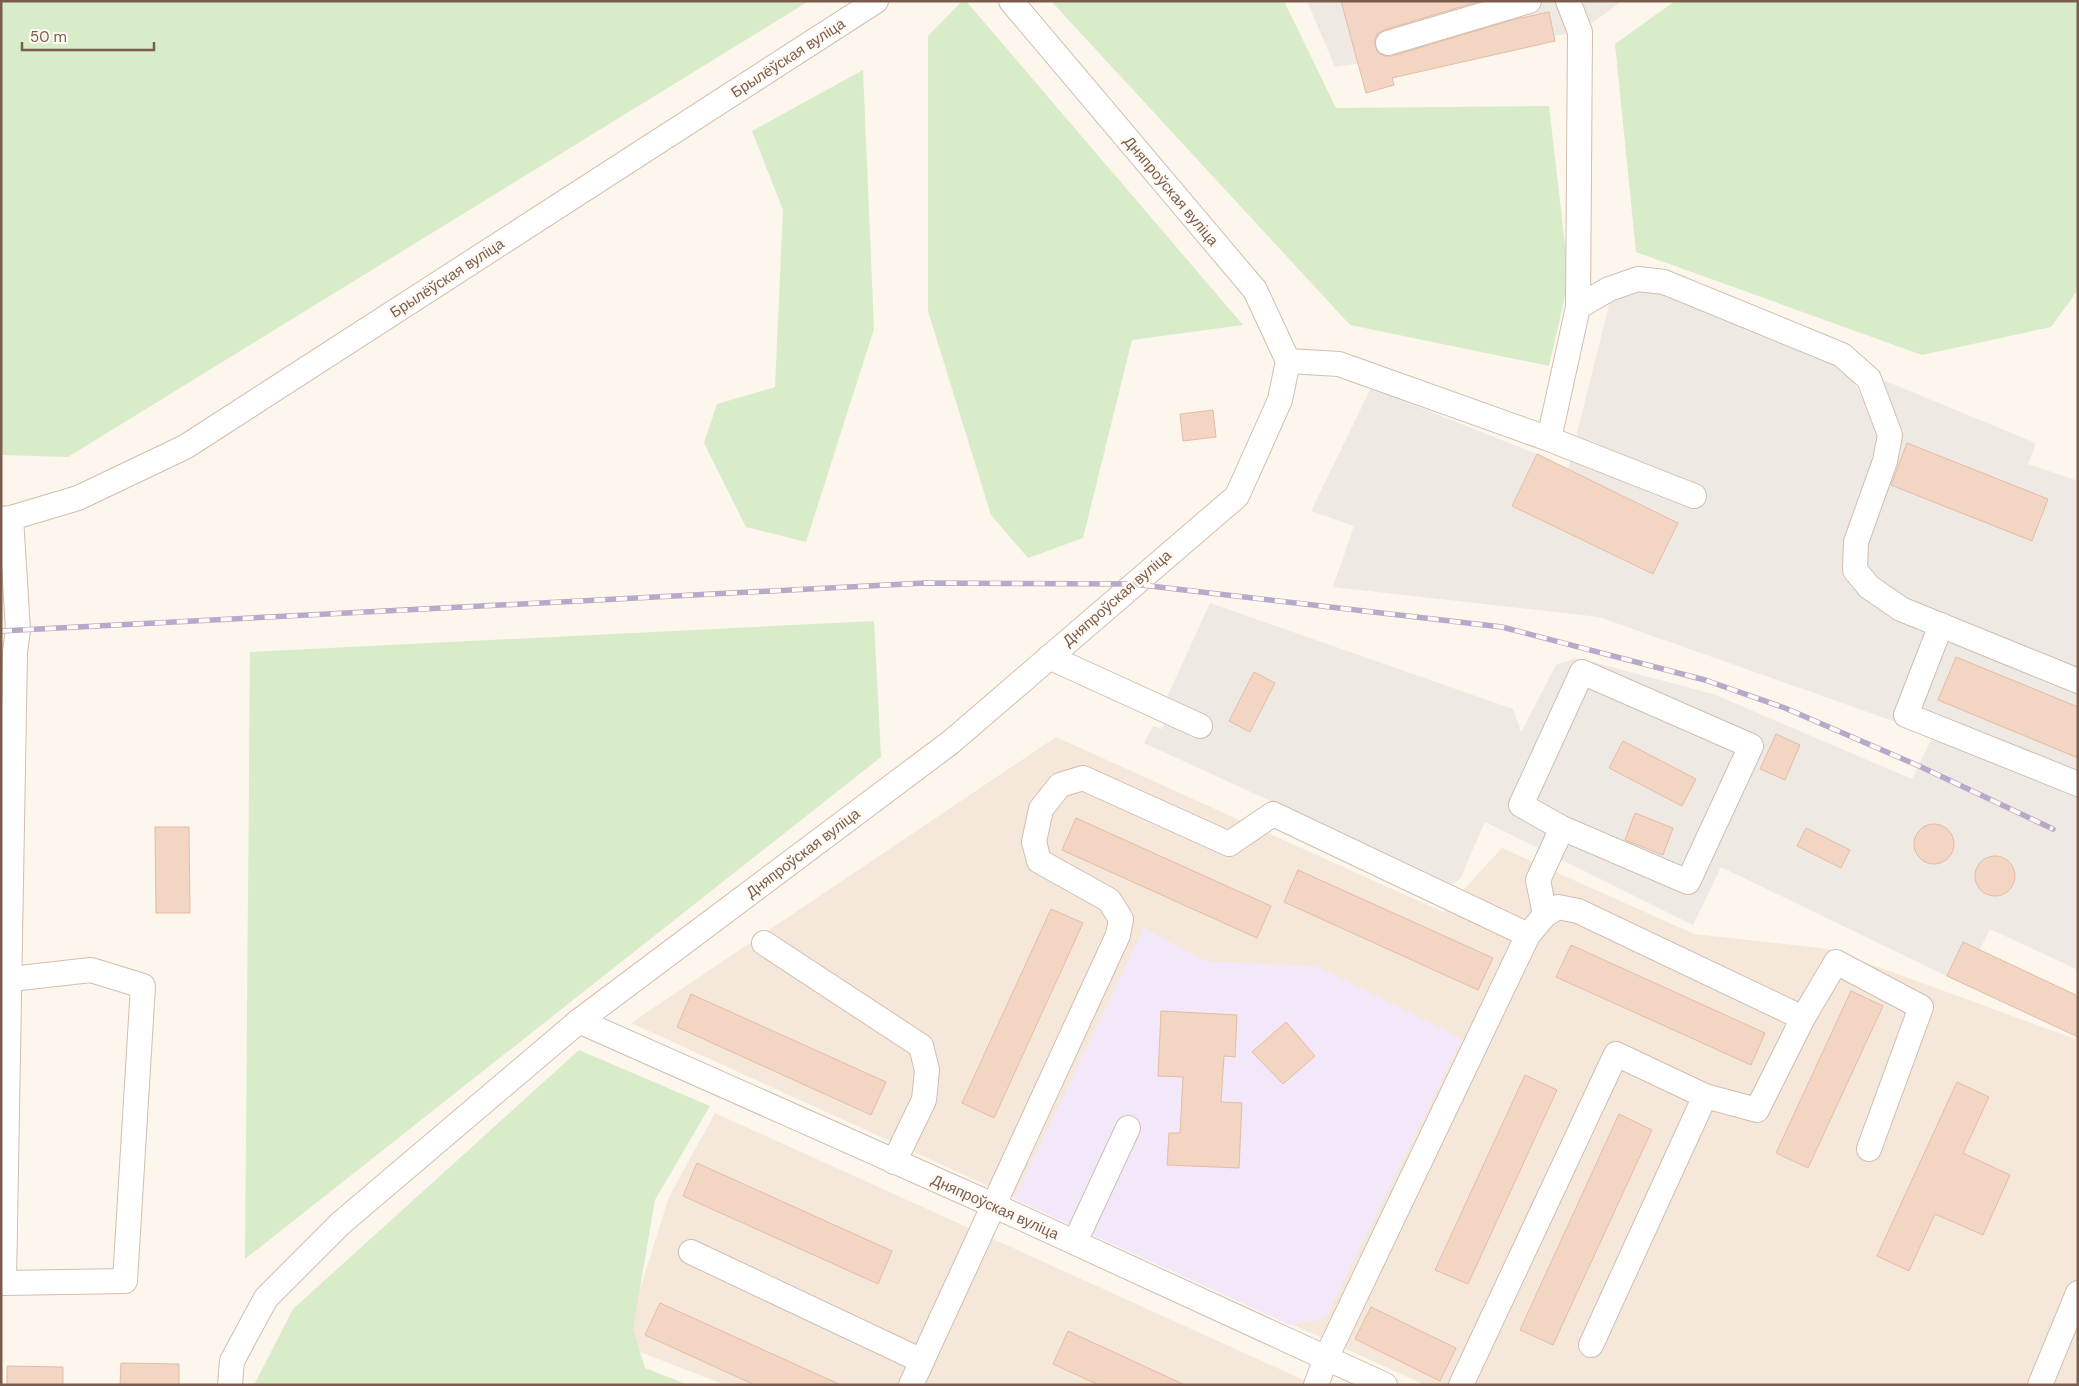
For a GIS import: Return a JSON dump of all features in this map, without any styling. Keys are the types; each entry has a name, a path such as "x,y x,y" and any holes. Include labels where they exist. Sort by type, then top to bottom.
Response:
{"street":[{"name":"Брылёўская вуліца","path":"6,519 78,498 185,447 876,1"},
{"name":"Дняпроўская вуліца","path":"1011,1 1255,290 1288,361 1280,400 1236,496 951,742 580,1022 993,1205 1385,1385"},
{"path":"1549,439 1578,307 1580,32 1568,1"},
{"path":"1388,43 1527,2"},
{"path":"1578,307 1609,289 1638,279 1664,282 1842,355 1869,379 1890,436 1885,461 1856,542 1855,570 1869,587 1901,609 2078,681"},
{"path":"1288,361 1339,364 1549,439 1694,496"},
{"path":"6,519 18,630 8,764 11,979 4,1187 4,1283 125,1281 143,986 91,970 11,979"},
{"path":"1941,625 1906,716 2078,784"},
{"path":"1049,656 1200,726"},
{"path":"1582,672 1751,746 1688,882 1562,828 1520,805 1582,672"},
{"path":"911,1385 1118,935 1121,919 1109,900 1039,861 1034,842 1042,809 1060,785 1083,778 1230,844 1272,814 1528,935"},
{"path":"1545,914 1538,880 1562,828"},
{"path":"1316,1385 1326,1358 1528,935 1545,914 1558,908 1578,911 1803,1018"},
{"path":"764,944 921,1046 927,1070 924,1100 894,1162"},
{"path":"1461,1385 1616,1054 1705,1096 1757,1110 1803,1018 1836,962 1921,1007 1869,1149"},
{"path":"230,1385 232,1361 266,1298 341,1223 580,1022"},
{"path":"1591,1345 1705,1096"},
{"path":"1075,1242 1128,1128"},
{"path":"691,1252 922,1361"},
{"path":"2040,1385 2078,1293"}],"shaded area":[{"path":"1307,1 1622,1 1580,32 1335,67"},
{"path":"1645,288 1824,357 1848,374 1860,393 1873,390 1883,380 2036,443 2028,464 2078,481 2078,970 1990,929 1963,984 1721,867 1693,925 1485,822 1460,879 1451,884 1144,743 1153,726 1162,729 1174,705 1167,697 1210,603 1513,709 1521,732 1556,665 1577,658 1713,694 1912,779 1932,738 1907,726 1599,617 1333,587 1354,526 1311,511 1371,388 1537,454 1568,469 1610,301"},
{"path":"1056,737 1443,912 1502,848 1694,934 1829,949 2078,1040 2078,1385 1425,1385 631,1023"},
{"path":"1144,928 1204,961 1318,967 1462,1039 1325,1319 1290,1325 1014,1199"},
{"path":"715,1113 1315,1385 725,1385 622,1345 669,1197"}],"green space":[{"path":"1,1 809,1 68,457 1,455"},
{"path":"962,1 966,1 1243,325 1132,340 1083,538 1028,558 991,515 928,311 928,36"},
{"path":"1051,1 1284,1 1336,108 1549,106 1569,279 1549,366 1350,325"},
{"path":"1675,1 2078,1 2078,290 2051,327 1922,355 1636,252 1615,44"},
{"path":"863,70 874,329 806,542 746,527 704,443 717,404 775,387 783,210 752,131"},
{"path":"874,621 881,757 245,1259 250,652"},
{"path":"579,1050 710,1106 655,1200 633,1329 645,1368 689,1385 254,1385 293,1309"}],"building":[{"path":"1341,1 1480,1 1378,33 1375,39 1375,46 1378,53 1385,56 1392,56 1512,20 1549,12 1555,41 1392,78 1394,85 1366,93"},
{"path":"1213,410 1216,437 1183,441 1180,414"},
{"path":"1907,443 2048,499 2032,541 1891,485"},
{"path":"1537,454 1678,523 1653,574 1512,506"},
{"path":"1956,657 2078,707 2078,758 1938,700"},
{"path":"1254,672 1275,683 1250,732 1229,721"},
{"path":"1776,734 1800,745 1785,780 1760,769"},
{"path":"1623,741 1696,779 1682,806 1609,768"},
{"path":"1635,813 1673,828 1663,855 1625,840"},
{"path":"1076,818 1271,906 1257,938 1062,850"},
{"path":"1938,824 1945,827 1951,833 1954,844 1953,852 1945,861 1938,864 1930,864 1923,861 1915,852 1914,840 1917,833 1926,825"},
{"path":"155,827 189,827 190,913 156,913"},
{"path":"1806,828 1850,850 1841,868 1797,846"},
{"path":"1999,856 2006,859 2012,865 2015,876 2014,884 2006,893 1999,896 1991,896 1984,893 1976,884 1975,872 1978,865 1987,857"},
{"path":"1298,870 1493,958 1478,990 1284,902"},
{"path":"1051,909 1083,923 994,1118 962,1103"},
{"path":"1963,942 2078,996 2078,1037 1947,976"},
{"path":"1571,945 1765,1033 1751,1065 1556,977"},
{"path":"1851,991 1883,1006 1808,1168 1776,1153"},
{"path":"691,994 886,1082 871,1115 677,1027"},
{"path":"1161,1011 1237,1015 1235,1057 1224,1056 1221,1102 1242,1103 1239,1168 1167,1165 1169,1133 1180,1133 1183,1077 1158,1076"},
{"path":"1286,1022 1315,1056 1283,1084 1252,1052"},
{"path":"1525,1075 1557,1090 1468,1284 1435,1270"},
{"path":"1957,1082 1989,1097 1963,1153 2010,1175 1983,1235 1935,1214 1909,1271 1877,1256"},
{"path":"1619,1114 1652,1130 1553,1345 1520,1330"},
{"path":"697,1163 892,1251 878,1284 683,1196"},
{"path":"660,1303 841,1385 755,1385 645,1335"},
{"path":"1371,1307 1456,1348 1440,1381 1355,1339"},
{"path":"1068,1331 1185,1385 1099,1385 1053,1364"},
{"path":"121,1363 179,1364 179,1385 120,1385"},
{"path":"7,1366 63,1367 63,1385 7,1385"}],"railway":[{"path":"1,631 925,583 1133,584 1502,627 1705,680 1785,708 1919,766 2053,829"}]}
